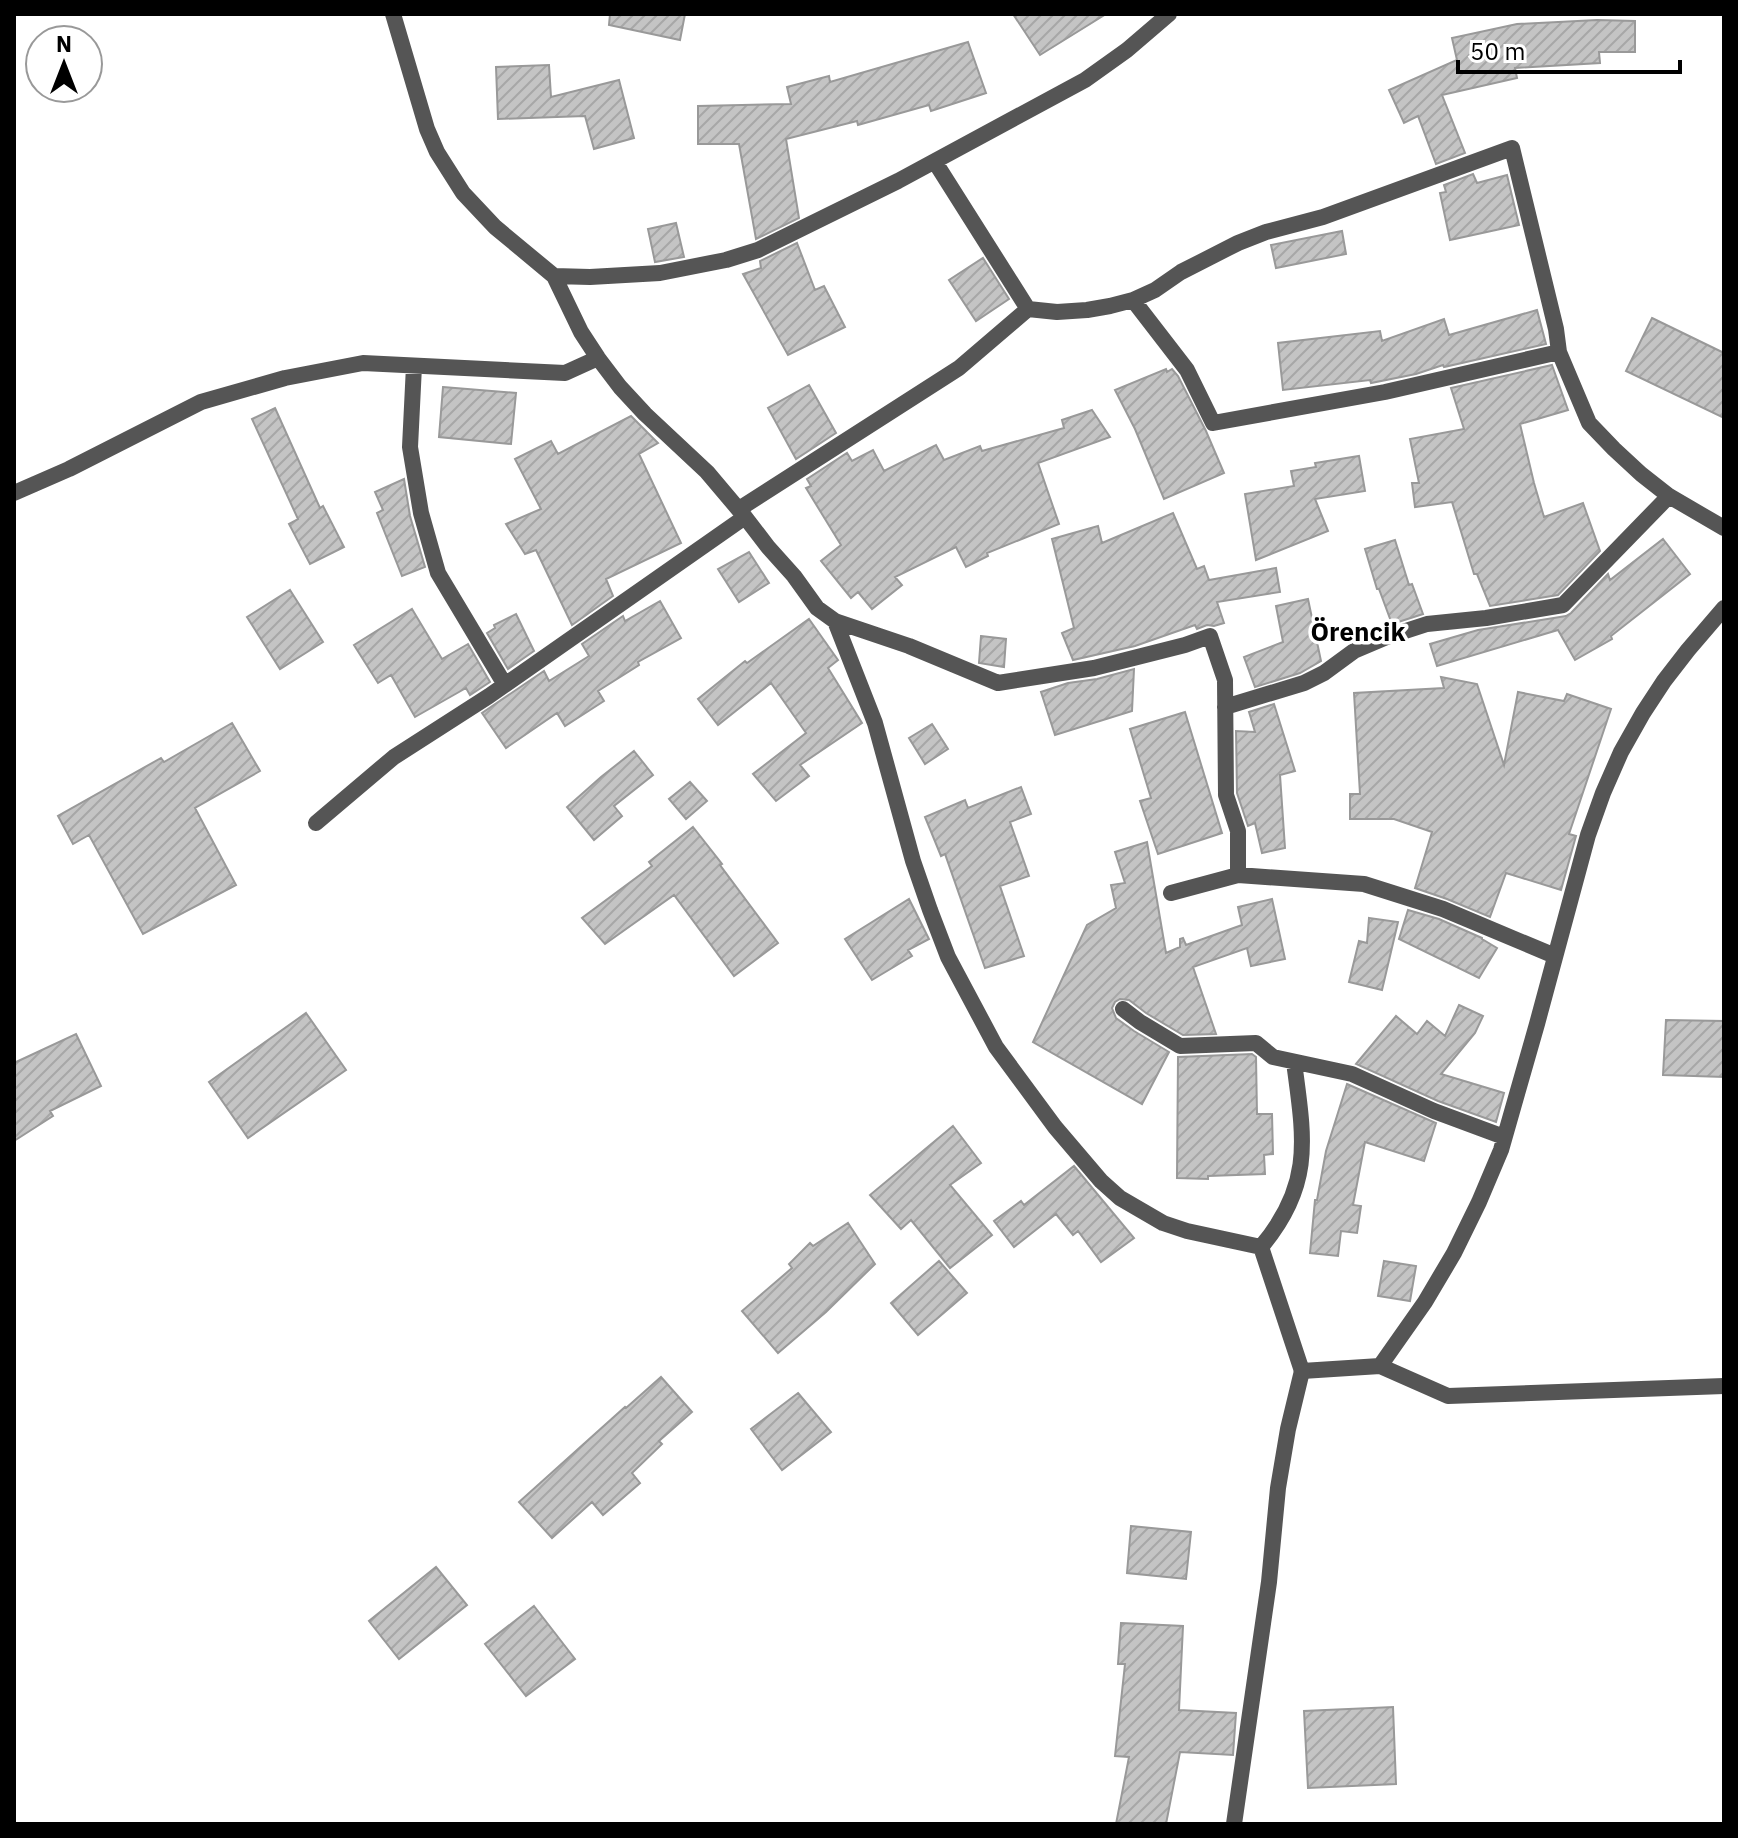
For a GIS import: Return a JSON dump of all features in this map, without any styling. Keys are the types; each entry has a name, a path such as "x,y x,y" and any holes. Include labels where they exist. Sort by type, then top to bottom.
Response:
{"street":[{"path":"393,14 427,129 450,175 486,219 554,276 574,318 620,387 707,472 817,608 835,621 909,646 998,683 1094,668 1210,636 1225,680 1226,795 1238,831 1238,875"},
{"path":"554,276 660,273 726,260 758,250 935,162 1085,80 1169,14"},
{"path":"316,823 394,757 505,685 742,513 959,368 1028,309 1057,312 1087,310 1133,300 1238,243 1323,217 1512,148 1559,352 1589,423 1669,496 1724,528"},
{"path":"935,162 1028,309"},
{"path":"1133,300 1187,370 1213,423 1385,392 1559,352"},
{"path":"14,493 69,469 201,402 285,378 363,363 565,373 598,358"},
{"path":"414,366 410,447 421,513 438,573 505,685"},
{"path":"1225,707 1304,683 1354,651 1427,624 1563,605 1669,496"},
{"path":"1380,1366 1425,1302 1479,1202 1504,1137 1588,835 1621,752 1664,681 1724,608"},
{"path":"835,621 889,765 913,861 930,910 948,957 996,1047 1055,1127 1101,1181 1120,1198 1163,1223 1261,1247"},
{"path":"1171,893 1238,875 1364,884 1443,909 1555,956"},
{"path":"1123,1009 1180,1046 1256,1043 1273,1057 1352,1074 1434,1111 1504,1137"},
{"path":"1261,1247 1289,1208 1300,1168 1301,1119 1294,1062"},
{"path":"1234,1824 1269,1582 1278,1488 1302,1371 1261,1247"},
{"path":"1302,1371 1380,1366 1448,1396 1724,1386"}],"building":[{"path":"610,14 685,14 680,40 609,25"},
{"path":"1013,14 1106,14 1040,55"},
{"path":"1635,21 1635,52 1599,52 1600,63 1515,68 1517,78 1442,95 1465,153 1436,164 1418,116 1404,123 1389,90 1457,60 1452,38 1517,24"},
{"path":"968,42 986,93 931,111 929,105 858,125 857,121 786,139 799,218 756,239 739,144 698,144 698,106 791,104 787,87 829,76 830,82"},
{"path":"549,65 551,97 619,80 634,138 594,149 585,116 498,119 496,67"},
{"path":"1473,174 1477,183 1507,175 1519,225 1450,240 1440,193 1446,192 1444,185"},
{"path":"676,223 684,257 655,262 648,229"},
{"path":"1342,231 1346,254 1276,268 1271,245"},
{"path":"797,243 815,290 824,286 845,327 788,355 743,274 761,268 760,261"},
{"path":"983,258 1009,299 976,321 949,280"},
{"path":"1537,310 1546,344 1371,383 1370,380 1283,390 1278,343 1380,331 1382,341 1444,319 1449,335"},
{"path":"1652,318 1724,353 1724,418 1626,371"},
{"path":"1552,365 1568,410 1520,424 1534,483 1544,517 1583,503 1600,551 1558,595 1490,606 1477,574 1474,574 1452,502 1415,507 1412,483 1419,483 1410,439 1464,429 1451,388"},
{"path":"1166,369 1167,372 1172,369 1178,376 1224,473 1164,499 1115,390"},
{"path":"809,385 836,433 796,459 768,408"},
{"path":"443,387 516,393 511,444 439,437"},
{"path":"275,408 320,508 323,506 344,547 310,564 289,524 298,519 252,419"},
{"path":"1092,410 1110,437 1038,463 1059,524 987,553 988,556 966,567 956,547 895,577 902,585 872,609 858,592 851,598 821,561 841,545 806,488 811,486 807,479 847,453 852,461 873,450 884,471 936,445 944,460 980,446 982,451 1064,428 1062,420"},
{"path":"631,416 658,443 639,454 681,543 606,579 613,596 572,625 536,550 525,554 506,524 541,509 515,459 551,441 558,454"},
{"path":"1359,456 1365,491 1315,499 1328,531 1256,560 1245,494 1294,486 1291,471 1316,467 1315,463"},
{"path":"404,479 410,516 425,567 402,576 377,513 383,510 375,492"},
{"path":"1173,513 1197,569 1204,566 1209,580 1276,568 1280,592 1217,602 1224,623 1197,629 1195,625 1135,646 1073,660 1062,633 1074,628 1052,539 1098,526 1102,543"},
{"path":"1663,539 1690,574 1611,636 1612,639 1575,660 1558,630 1437,666 1430,644 1478,630 1566,616 1608,574 1610,580"},
{"path":"1395,540 1409,585 1412,584 1423,614 1392,624 1365,549"},
{"path":"749,552 769,583 739,602 718,569"},
{"path":"290,590 323,642 280,669 247,617"},
{"path":"1308,599 1321,661 1300,673 1255,687 1244,657 1283,642 1276,606"},
{"path":"660,601 681,638 638,662 639,665 598,691 604,701 565,726 557,713 506,748 482,713 544,671 549,681 589,656 582,644 623,616 625,621"},
{"path":"412,609 442,659 468,644 490,682 470,695 466,688 415,717 391,675 378,683 354,645"},
{"path":"516,614 534,651 508,669 487,633 495,628 494,625"},
{"path":"809,619 838,660 828,668 862,723 800,765 809,776 776,801 753,774 806,733 771,683 718,725 698,699 745,661 747,663"},
{"path":"981,636 1006,639 1004,667 979,663"},
{"path":"1134,669 1132,711 1055,735 1041,692"},
{"path":"1441,677 1477,684 1504,765 1518,692 1564,701 1567,694 1611,709 1569,834 1576,836 1561,890 1506,873 1490,917 1415,888 1432,832 1394,819 1350,819 1350,794 1360,794 1354,693 1444,688"},
{"path":"1274,704 1295,771 1280,775 1285,848 1262,853 1255,823 1248,826 1237,793 1236,731 1255,732 1249,712"},
{"path":"1185,712 1222,833 1158,854 1140,801 1151,798 1130,729"},
{"path":"232,723 260,771 195,808 236,885 143,934 89,835 73,844 58,816 161,758 164,762"},
{"path":"932,724 948,749 925,764 909,738"},
{"path":"634,751 653,775 614,806 622,816 594,840 567,807"},
{"path":"690,782 707,801 686,819 669,799"},
{"path":"1021,787 1031,814 1010,822 1029,876 1000,886 1024,956 985,968 945,854 941,856 925,817 965,800 968,808"},
{"path":"693,827 778,943 734,976 674,895 605,944 582,918 652,866 649,862"},
{"path":"1147,842 1166,953 1180,947 1180,939 1183,938 1186,945 1242,925 1238,907 1272,899 1285,959 1251,966 1247,948 1193,967 1216,1034 1183,1035 1129,1000 1115,1002 1112,1008 1116,1018 1169,1052 1142,1104 1033,1042 1087,925 1116,908 1111,885 1125,883 1115,852"},
{"path":"909,899 929,939 908,950 912,956 872,980 845,939"},
{"path":"1408,910 1439,919 1497,948 1479,978 1399,939"},
{"path":"1369,918 1398,922 1382,990 1349,982 1359,941 1367,943"},
{"path":"1459,1005 1483,1016 1475,1033 1441,1074 1504,1093 1496,1122 1438,1101 1356,1064 1396,1016 1417,1034 1427,1021 1445,1036"},
{"path":"306,1013 346,1070 248,1138 209,1082"},
{"path":"1666,1020 1724,1021 1724,1077 1663,1075"},
{"path":"76,1034 101,1086 50,1111 53,1116 14,1141 14,1063"},
{"path":"1252,1054 1256,1057 1257,1114 1272,1114 1273,1154 1264,1155 1265,1174 1208,1176 1208,1179 1177,1178 1178,1057"},
{"path":"1347,1084 1436,1123 1424,1161 1365,1142 1353,1205 1361,1206 1357,1233 1341,1231 1338,1256 1310,1253 1315,1200 1326,1151"},
{"path":"953,1126 981,1163 950,1185 992,1235 950,1268 911,1220 901,1229 870,1195"},
{"path":"1074,1166 1134,1238 1101,1262 1078,1231 1073,1235 1056,1214 1014,1247 994,1221 1021,1201 1024,1205"},
{"path":"848,1223 875,1264 778,1353 742,1311 792,1268 789,1264 810,1243 813,1246"},
{"path":"939,1261 967,1293 918,1335 891,1303"},
{"path":"1384,1261 1416,1266 1410,1301 1378,1296"},
{"path":"661,1377 692,1412 659,1441 662,1444 632,1473 640,1483 603,1515 592,1502 552,1538 519,1502"},
{"path":"798,1393 831,1432 782,1470 751,1429"},
{"path":"1131,1526 1191,1532 1186,1579 1127,1573"},
{"path":"436,1567 467,1605 399,1659 369,1621"},
{"path":"534,1606 575,1659 526,1696 485,1644"},
{"path":"1121,1623 1183,1626 1179,1710 1236,1713 1233,1755 1180,1752 1166,1824 1116,1824 1129,1757 1115,1756 1125,1664 1118,1664"},
{"path":"1393,1707 1396,1784 1308,1788 1304,1711"}],"district":[{"name":"Örencik","path":"1358,631"}]}
